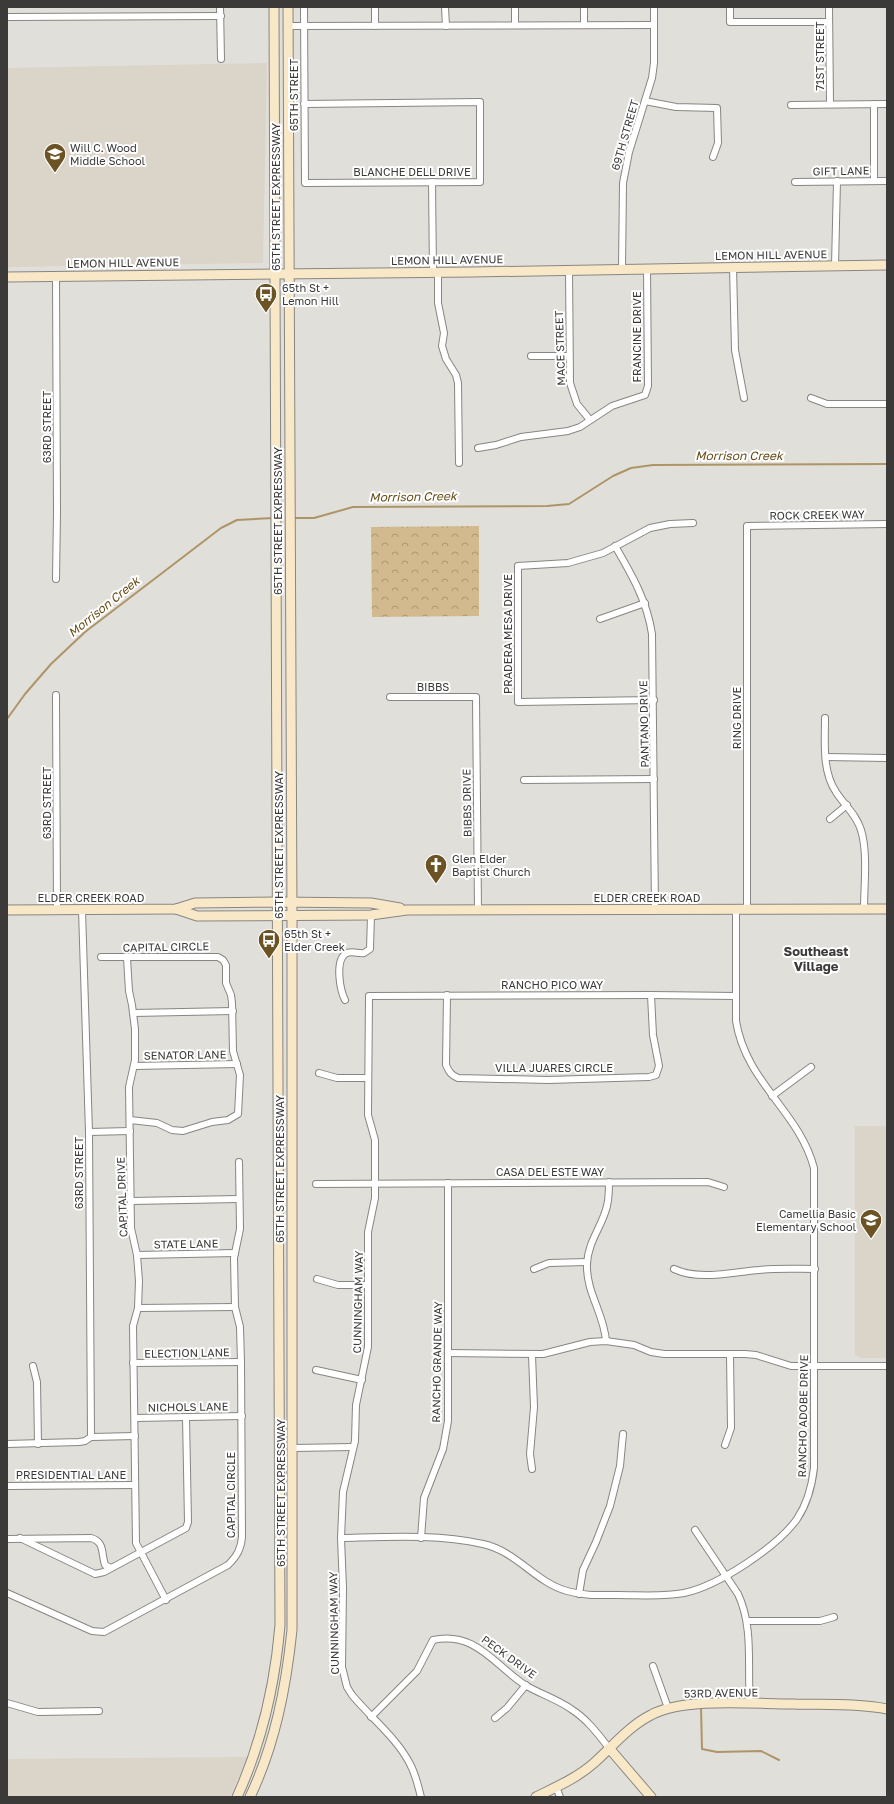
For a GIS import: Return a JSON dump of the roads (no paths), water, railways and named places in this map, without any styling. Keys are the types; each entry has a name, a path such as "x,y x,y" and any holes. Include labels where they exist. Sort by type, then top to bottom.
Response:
{"main road":[{"name":"65TH STREET EXPRESSWAY","path":"237,1797 264,1723 274,1680 280,1625 274,7"},
{"name":"65TH STREET EXPRESSWAY","path":"250,1797 258,1780 274,1733 284,1693 290,1658 292,1630 292,902 289,504 288,7"},
{"name":"LEMON HILL AVENUE","path":"7,276 289,274 887,265"},
{"name":"ELDER CREEK ROAD","path":"7,910 176,909 195,903 292,902 371,903 407,910"},
{"name":"ELDER CREEK ROAD","path":"176,909 197,916 371,915 407,910 887,909"},
{"name":"53RD AVENUE","path":"536,1797 587,1768 640,1720 668,1708 706,1704 750,1704 851,1705 887,1709"},
{"name":"PECK DRIVE","path":"609,1748 650,1797"}],"street":[{"path":"220,7 221,59"},
{"name":"65TH STREET","path":"304,7 305,183"},
{"path":"375,7 375,26"},
{"path":"445,7 446,26"},
{"path":"515,7 515,25"},
{"path":"584,7 584,25"},
{"name":"69TH STREET","path":"622,269 623,183 629,152 652,78 654,63 654,7"},
{"path":"730,7 730,22 830,22"},
{"name":"71ST STREET","path":"830,7 830,104"},
{"path":"7,17 220,16"},
{"path":"288,26 654,25"},
{"path":"645,101 676,107 717,108 718,143 713,157"},
{"name":"BLANCHE DELL DRIVE","path":"304,104 480,102 480,182 305,183"},
{"path":"874,104 874,181"},
{"path":"791,105 887,104"},
{"path":"835,266 837,181"},
{"name":"GIFT LANE","path":"795,182 887,181"},
{"path":"432,182 438,303 444,333 442,346 446,359 456,375 458,383 459,462"},
{"path":"733,267 735,350 744,398"},
{"name":"FRANCINE DRIVE","path":"478,448 496,445 521,437 560,433 580,427 612,406 645,395 648,386 647,268"},
{"name":"MACE STREET","path":"569,270 570,383 572,394 577,404 590,420"},
{"name":"63RD STREET","path":"56,276 56,579"},
{"path":"530,356 569,356"},
{"path":"812,398 827,404 887,404"},
{"name":"PRADERA MESA DRIVE","path":"654,700 518,702 518,566 568,563 587,558 615,546 639,532 650,528 670,524 693,524"},
{"name":"ROCK CREEK WAY","path":"747,526 887,524"},
{"name":"RING DRIVE","path":"747,526 747,910"},
{"name":"PANTANO DRIVE","path":"615,546 638,586 645,603 652,634 654,700 655,910"},
{"path":"600,619 645,603"},
{"name":"63RD STREET","path":"56,695 57,910"},
{"name":"BIBBS","path":"390,697 476,697"},
{"name":"BIBBS DRIVE","path":"476,697 478,910"},
{"path":"825,718 826,765 832,785 859,823 864,840 864,909"},
{"path":"826,757 887,758"},
{"path":"524,780 654,779"},
{"path":"830,819 847,805"},
{"name":"63RD STREET","path":"82,910 89,1132 90,1437"},
{"name":"RANCHO ADOBE DRIVE","path":"341,1538 421,1538 471,1542 495,1548 516,1559 545,1582 566,1591 579,1594 668,1595 698,1589 726,1576 779,1540 797,1519 808,1496 814,1468 814,1168 802,1137 752,1068 742,1047 736,1021 736,910"},
{"path":"345,1000 340,991 340,963 345,954 352,952 364,953 370,949 371,915"},
{"name":"CAPITAL CIRCLE","path":"101,957 128,958 218,956 226,965 226,983 231,994 233,1011 233,1051 240,1075 238,1114 228,1120 212,1122 183,1131 172,1130 157,1123 130,1120"},
{"name":"CAPITAL DRIVE","path":"128,958 129,991 135,1029 134,1066 129,1087 132,1233 137,1255 139,1282 138,1308 133,1326 136,1543 166,1600"},
{"name":"RANCHO PICO WAY","path":"369,996 651,994 736,996"},
{"name":"VILLA JUARES CIRCLE","path":"447,995 446,1065 449,1072 453,1076 458,1078 548,1080 649,1077 656,1075 659,1066 652,1035 651,994"},
{"name":"CUNNINGHAM WAY","path":"369,996 368,1115 374,1140 375,1198 368,1232 368,1347 356,1405 356,1430 343,1492 341,1538 343,1588 342,1667 344,1677 350,1691 406,1757 414,1772 421,1797"},
{"path":"133,1013 233,1011"},
{"name":"SENATOR LANE","path":"134,1066 237,1064"},
{"path":"772,1096 811,1067"},
{"path":"319,1073 338,1078 368,1078"},
{"path":"89,1132 130,1131"},
{"name":"CAPITAL CIRCLE","path":"7,1593 92,1631 104,1632 166,1600 228,1565 236,1558 241,1548 242,1416 240,1327 235,1307 236,1253 240,1229 239,1162"},
{"path":"606,1341 604,1324 589,1286 587,1262 594,1234 607,1207 609,1182"},
{"name":"CASA DEL ESTE WAY","path":"316,1184 708,1182 724,1187"},
{"name":"RANCHO GRANDE WAY","path":"421,1538 424,1498 437,1465 445,1438 448,1421 448,1183"},
{"path":"132,1201 239,1199"},
{"name":"STATE LANE","path":"137,1255 236,1253"},
{"path":"534,1269 549,1263 587,1262"},
{"path":"674,1269 690,1275 728,1274 767,1269 815,1269"},
{"path":"317,1279 338,1284 368,1285"},
{"path":"138,1308 235,1307"},
{"path":"448,1353 532,1355 555,1352 590,1342 606,1341 627,1344 651,1352 664,1354 730,1354 756,1356 791,1366 887,1366"},
{"path":"725,1445 731,1428 730,1354"},
{"path":"532,1355 534,1407 530,1454 532,1469"},
{"name":"ELECTION LANE","path":"134,1363 241,1362"},
{"path":"33,1366 37,1382 38,1444"},
{"path":"316,1370 362,1380"},
{"name":"NICHOLS LANE","path":"134,1418 242,1416"},
{"path":"20,1538 96,1574 112,1568 186,1528 188,1522 186,1417"},
{"path":"579,1594 583,1570 610,1506 620,1466 623,1434"},
{"path":"7,1444 79,1442 85,1441 90,1437 135,1436"},
{"path":"293,1448 353,1447"},
{"name":"PRESIDENTIAL LANE","path":"7,1486 135,1485"},
{"path":"695,1530 738,1594 748,1622 750,1704"},
{"path":"7,1539 91,1538 98,1540 101,1546 105,1565 112,1568"},
{"path":"748,1622 820,1621 834,1617"},
{"name":"PECK DRIVE","path":"371,1717 417,1671 433,1640 444,1638 462,1641 478,1647 526,1686 576,1712 587,1722 609,1748"},
{"path":"653,1666 668,1708"},
{"path":"495,1718 507,1708 526,1686"},
{"path":"7,1703 38,1712 99,1711"},
{"path":"556,1787 560,1797"}],"waterway":[{"name":"Morrison Creek","path":"293,518 314,518 353,507 547,506 569,504 613,476 631,468 653,465 887,464"},
{"name":"Morrison Creek","path":"7,719 25,694 51,664 85,632 221,528 237,520 273,518"},
{"path":"701,1691 701,1700"},
{"path":"701,1707 702,1749 717,1752 761,1751 779,1760"}],"place":[{"name":"Will C. Wood Middle School","path":"55,174"},
{"name":"65th St + Lemon Hill","path":"266,314"},
{"name":"Glen Elder Baptist Church","path":"436,884"},
{"name":"65th St + Elder Creek","path":"269,960"},
{"name":"Camellia Basic Elementary School","path":"871,1240"}],"district":[{"name":"Southeast Village","path":"816,958"}]}
